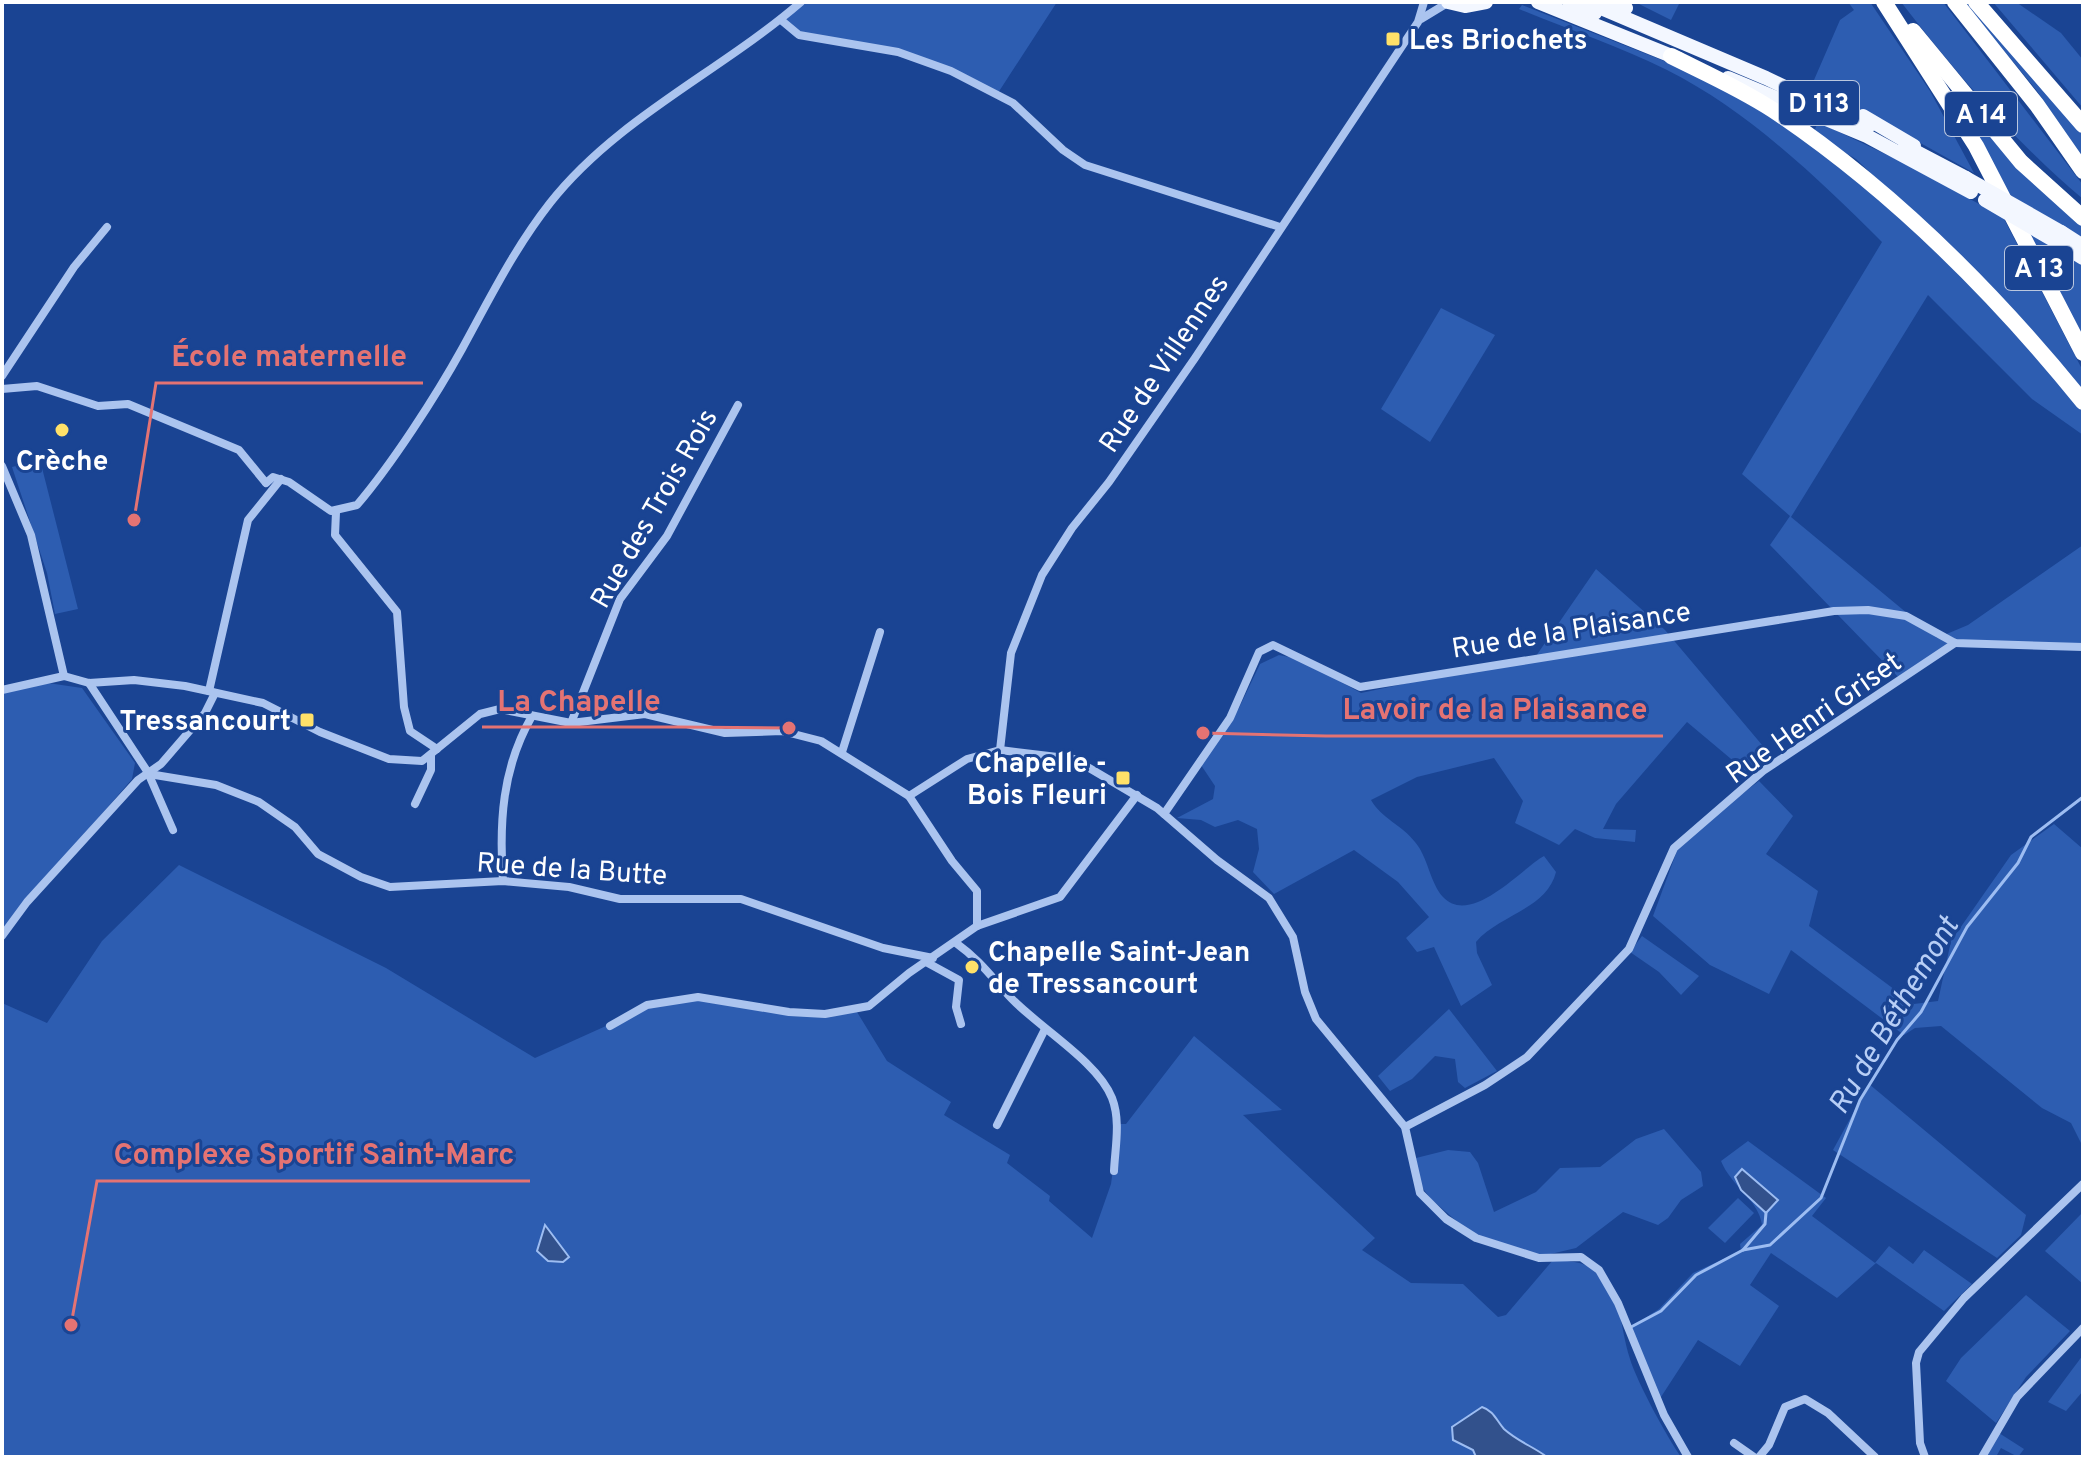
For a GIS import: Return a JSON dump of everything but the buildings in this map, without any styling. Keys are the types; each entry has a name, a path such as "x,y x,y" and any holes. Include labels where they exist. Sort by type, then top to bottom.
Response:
{"highway":[{"name":"A 14","path":"1886,2 2021,162 2083,218"},
{"name":"A 13","path":"1886,2 1976,146 2083,353"},
{"path":"1955,2 2037,105 2083,171"},
{"name":"A 14","path":"1976,2 2083,125"},
{"path":"1671,56 1771,109 1857,173 1948,253 2050,361 2083,402"}],"main road":[{"path":"1449,2 1469,6 1486,2"},
{"path":"1538,2 1867,136"},
{"name":"D 113","path":"1569,2 1762,84 1969,185 2058,236 2083,246"},
{"name":"D 113","path":"1587,2 1766,78 1951,170 1969,185"},
{"path":"1617,4 1834,101 1951,170"},
{"name":"D 113","path":"2058,236 2083,258"}],"street":[{"path":"2,936 27,902 87,836 205,713 248,520 273,477 281,479 326,510 336,512 357,505 371,489 449,370 512,253 551,201 591,159 637,121 781,20 801,2"},
{"name":"Rue de Villennes","path":"1418,22 1424,2"},
{"name":"Rue de Villennes","path":"1000,750 1011,653 1042,575 1072,528 1109,482 1195,358 1418,22 1432,10 1449,2"},
{"path":"781,20 799,35 876,47 937,64 1013,103 1063,150 1085,165 1280,227"},
{"path":"2,376 74,267 107,227"},
{"path":"2,389 37,386 98,406 128,404 190,433 209,435 239,450 266,488"},
{"name":"Rue des Trois Rois","path":"571,723 620,599 667,536 738,405"},
{"path":"2,466 35,551 64,676"},
{"path":"336,512 335,535 397,612 404,707 410,731 434,752"},
{"name":"Rue de la Plaisance","path":"1164,814 1230,718 1259,652 1273,645 1360,687 1834,611 1868,610 1906,616 1955,643 2083,647"},
{"path":"842,752 880,632"},
{"name":"Rue Henri Griset","path":"1405,1127 1485,1085 1527,1057 1629,949 1674,848 1763,771 1955,643"},
{"path":"2,690 64,676 89,683 163,682 263,703 320,732 389,759 409,763 422,761 480,714 510,710 571,723 645,714 725,733 782,731 821,741 909,796 952,861 977,891 977,926"},
{"path":"89,683 149,774 173,830"},
{"path":"503,881 501,808 518,741 532,716"},
{"path":"909,796 967,759 1000,750 1074,759 1164,814 1278,909 1293,937 1305,992 1316,1019 1405,1127 1420,1193 1446,1219 1476,1238 1539,1258 1581,1257 1591,1263 1609,1284 1652,1391 1688,1457"},
{"path":"415,804 431,770 434,752"},
{"name":"Rue de la Butte","path":"149,774 216,785 259,802 295,827 318,854 361,877 390,887 503,881 569,887 620,899 741,899 883,948 929,960"},
{"path":"610,1026 647,1005 698,997 789,1012 825,1014 869,1006 977,926 1060,897 1137,795"},
{"path":"956,943 983,962 1012,999 1090,1070 1112,1097 1117,1122 1114,1171"},
{"path":"929,960 959,980 956,1007 961,1024"},
{"path":"997,1125 1045,1029"},
{"path":"1925,1457 1920,1443 1916,1363 1919,1352 1964,1298 2083,1184"},
{"path":"1982,1457 2017,1397 2083,1328"},
{"path":"1734,1443 1756,1457 1769,1445 1785,1407 1805,1399 1828,1413 1875,1457"}],"shaded area":[{"path":"795,2 1057,2 996,96 949,73 874,48 795,37 775,20"},
{"path":"1635,2 1680,2 1671,20"},
{"path":"1848,2 1870,2 1930,91 1974,173 1824,89 1814,80 1840,20 1854,10"},
{"path":"1901,2 1943,2 2083,185 2083,199 2033,154 1987,105"},
{"path":"1964,2 1971,2 2083,132 2083,158 2037,91"},
{"path":"1993,2 2016,2 2061,33 2083,60 2083,108"},
{"path":"1522,5 1725,85 1780,122 1904,217 2002,315 2083,410 2083,435 2032,399 1928,295 1791,517 1937,638 1968,625 2083,545 2083,649 1954,647 1903,682 1770,545 1790,516 1742,474 1882,242 1781,147 1697,86 1612,46 1519,9"},
{"path":"1956,94 2018,169 2083,227 2083,238 2010,195 1952,96"},
{"path":"1818,122 1902,162 2003,217 2083,371 2083,396 1948,247 1856,159 1813,134"},
{"path":"2028,232 2083,263 2083,339"},
{"path":"1441,308 1495,335 1430,442 1381,409"},
{"path":"40,460 78,609 55,614 47,573 12,467"},
{"path":"1596,569 1665,630 1768,752 1749,774 1687,722 1616,804 1603,829 1636,830 1635,842 1595,838 1575,829 1559,845 1515,823 1523,801 1494,758 1417,777 1371,800 1380,812 1415,842 1439,891 1454,904 1468,905 1496,892 1544,856 1556,872 1543,895 1476,942 1477,953 1492,985 1461,1006 1434,947 1417,952 1406,938 1429,917 1398,882 1354,850 1274,894 1253,872 1259,849 1257,829 1238,820 1215,827 1201,820 1177,818 1213,799 1215,786 1197,759 1239,708 1260,664 1279,655 1299,659 1361,693 1536,656"},
{"path":"41,682 82,688 135,763 132,779 29,899 2,936 2,692"},
{"path":"1759,781 1793,816 1766,854 1818,891 1809,926 1914,1004 1938,1001 1951,941 2011,855 2054,824 2083,849 2083,1147 2071,1123 2042,1108 1941,1026 1915,1028 1904,1035 1791,950 1769,994 1710,965 1653,916 1681,840"},
{"path":"179,865 386,968 535,1058 648,1007 698,999 789,1015 857,1012 887,1061 951,1102 944,1115 1010,1155 1007,1163 1050,1196 1049,1201 1092,1238 1111,1184 1119,1124 1126,1124 1194,1036 1282,1110 1243,1115 1375,1238 1362,1250 1411,1283 1463,1284 1498,1317 1506,1315 1553,1260 1577,1262 1605,1278 1618,1306 1634,1369 1681,1457 2,1457 2,1003 47,1023 102,941"},
{"path":"1642,936 1699,976 1681,995 1659,972 1630,952"},
{"path":"1449,1009 1497,1071 1465,1088 1458,1082 1455,1059 1435,1056 1412,1079 1390,1091 1378,1076"},
{"path":"1869,1084 2026,1215 2021,1235 1997,1258 1833,1150"},
{"path":"1664,1129 1701,1172 1703,1186 1681,1200 1668,1218 1658,1225 1623,1212 1576,1248 1538,1257 1475,1237 1431,1199 1418,1182 1416,1158 1448,1150 1470,1152 1478,1163 1494,1212 1536,1192 1560,1168 1600,1167 1636,1139"},
{"path":"1748,1141 1826,1198 1812,1216 1875,1263 1889,1246 1913,1264 1924,1250 1972,1284 1944,1311 1876,1263 1837,1298 1771,1253 1750,1285 1779,1306 1740,1366 1698,1340 1659,1400 1631,1327 1659,1309 1693,1273 1741,1251 1740,1244 1762,1225 1756,1208 1721,1161"},
{"path":"1742,1169 1778,1200 1766,1213 1741,1190 1735,1177"},
{"path":"1738,1198 1754,1213 1725,1243 1708,1228"},
{"path":"2083,1212 2083,1284 2045,1251"},
{"path":"545,1225 569,1257 563,1262 548,1261 537,1251"},
{"path":"2026,1295 2070,1331 2026,1377 1996,1423 1946,1381 1961,1358"},
{"path":"2083,1355 2083,1391 2066,1411 2048,1402"},
{"path":"1482,1407 1492,1413 1509,1433 1547,1457 1476,1457 1473,1450 1453,1440 1452,1427"},
{"path":"1999,1433 2024,1449 2018,1457 2001,1448 1999,1457 1985,1457"}],"waterway":[{"name":"Ru de Béthemont","path":"1631,1327 1661,1311 1696,1275 1743,1250 1770,1245 1821,1198 1860,1100 1897,1040 1921,1012 1967,927 2018,863 2031,837 2083,797"},
{"path":"1743,1250 1765,1224 1766,1213"}],"place":[{"name":"Les Briochets","path":"1393,39"},
{"name":"Crèche","path":"62,430"},
{"name":"École maternelle","path":"134,520"},
{"name":"Tressancourt","path":"307,720"},
{"name":"La Chapelle","path":"789,728"},
{"name":"Lavoir de la Plaisance","path":"1203,733"},
{"name":"Chapelle - Bois Fleuri","path":"1123,778"},
{"name":"Chapelle Saint-Jean de Tressancourt","path":"972,967"},
{"name":"Complexe Sportif Saint-Marc","path":"71,1325"}]}
